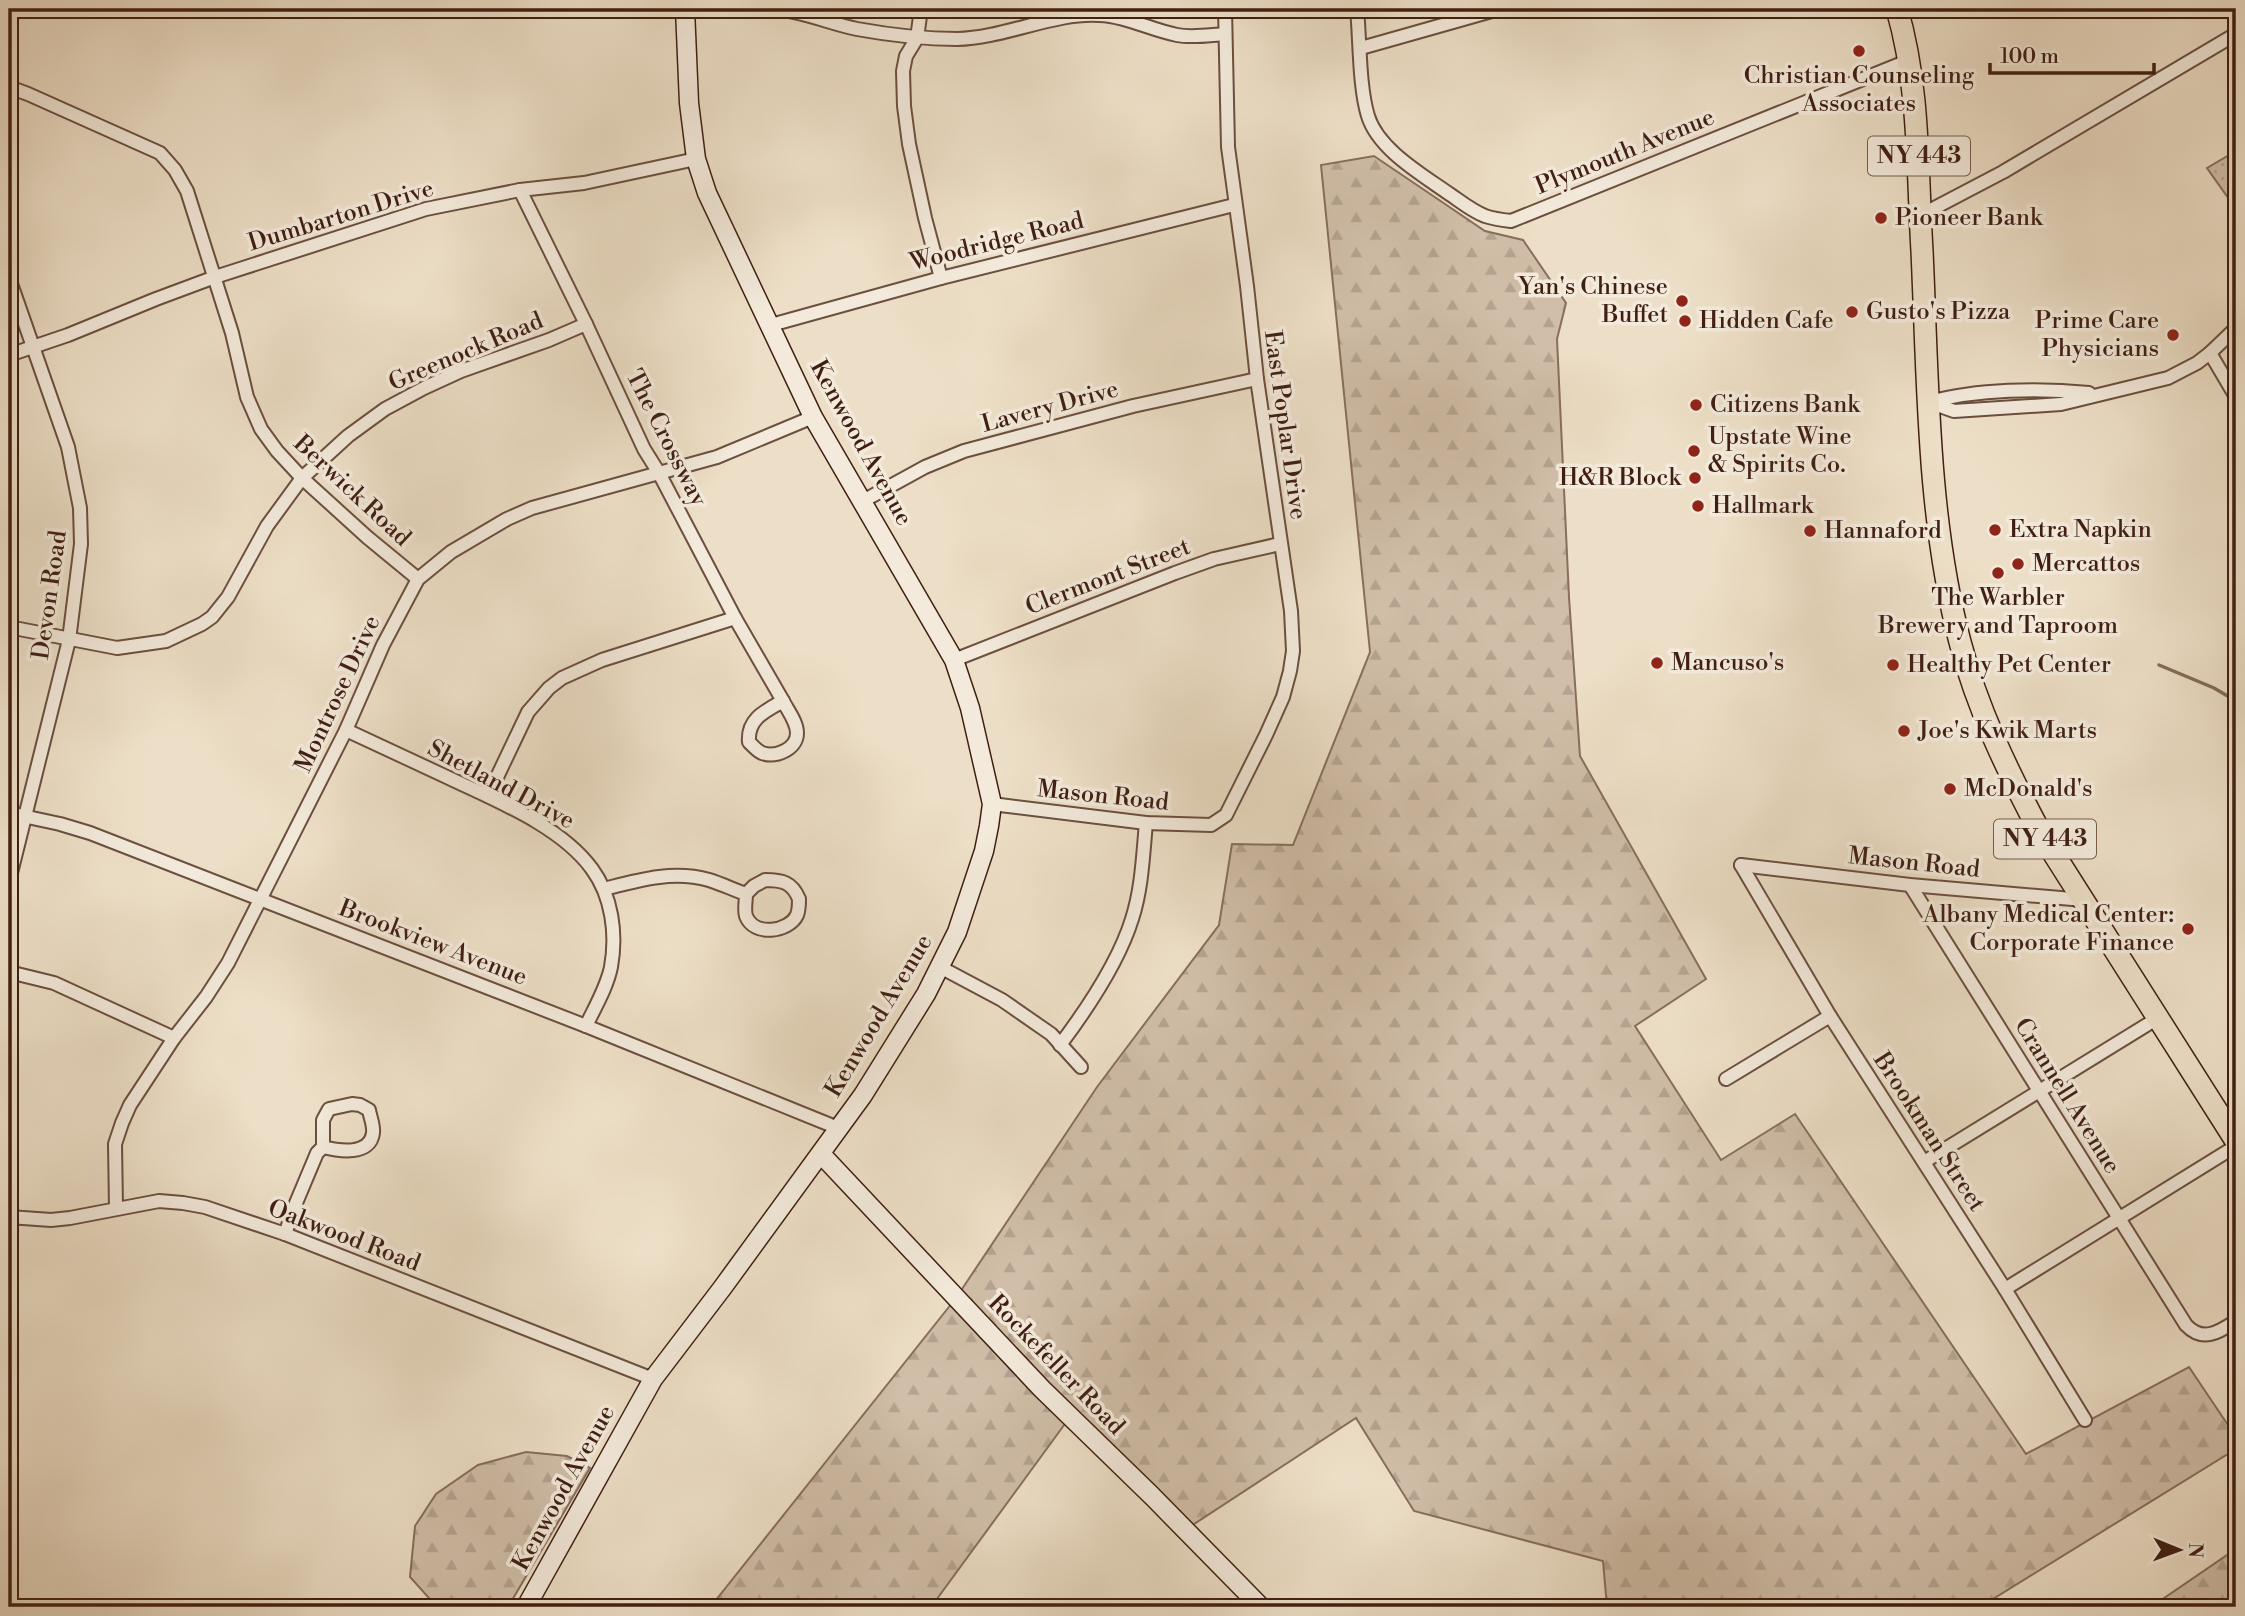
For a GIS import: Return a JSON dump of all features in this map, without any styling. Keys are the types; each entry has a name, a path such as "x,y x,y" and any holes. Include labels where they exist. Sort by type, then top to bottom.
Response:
{"main road":[{"name":"NY 443","path":"1897,9 1910,60 1918,138 1936,505 1942,553 1960,643 1991,730 2013,781 2040,832 2236,1143"}],"street":[{"name":"Kenwood Avenue","path":"526,1607 653,1379 863,1095 940,967 957,932 984,851 992,804 970,708 954,660 813,417 707,193 696,159 689,103 685,9"},
{"path":"774,9 855,28 917,38 961,39 1088,15 1120,18 1178,35 1225,34"},
{"path":"921,9 917,38 906,56 903,71 904,106 909,144 941,278"},
{"name":"East Poplar Drive","path":"1211,825 1226,815 1266,735 1283,697 1293,651 1291,611 1234,205 1226,122 1225,9"},
{"path":"1357,9 1361,48 1499,9"},
{"path":"1921,215 2003,172 2236,34"},
{"name":"Plymouth Avenue","path":"1361,48 1369,119 1385,144 1408,165 1482,215 1499,220 1511,220 1910,60"},
{"name":"Berwick Road","path":"9,87 160,153 175,170 187,191 215,277 252,408 261,429 302,478 366,537 418,579"},
{"name":"Dumbarton Drive","path":"9,355 215,277 426,209 520,190 584,183 696,159"},
{"name":"The Crossway","path":"520,190 639,440 659,473 735,618 783,701 795,725 797,734 792,746 779,754 761,752 749,742 748,733 753,721 783,701"},
{"name":"Woodridge Road","path":"771,325 941,278 1234,205"},
{"name":"Devon Road","path":"9,278 68,447 80,508 81,544 69,640 9,881"},
{"name":"Greenock Road","path":"9,627 117,648 166,641 202,624 212,617 228,597 267,526 302,478 348,436 395,404 461,371 586,324"},
{"path":"1929,402 1954,411 2061,404 2168,378 2210,354 2236,328"},
{"path":"2210,354 2236,397"},
{"name":"Lavery Drive","path":"863,501 925,467 964,451 1133,406 1257,379"},
{"name":"Montrose Drive","path":"116,1208 115,1144 121,1123 174,1038 228,963 346,730 383,645 418,579 451,552 507,519 532,508 717,457 813,417"},
{"name":"Clermont Street","path":"954,660 1214,559 1280,544"},
{"path":"488,796 528,712 549,688 562,678 602,660 735,618"},
{"name":"Shetland Drive","path":"346,730 488,796 545,828 576,850 593,870 604,889 614,936 611,968 586,1026"},
{"name":"Mason Road","path":"992,804 1146,823 1211,825"},
{"name":"Brookview Avenue","path":"9,813 90,833 262,898 838,1128"},
{"path":"1060,1045 1075,1027 1108,972 1132,920 1143,861 1146,823"},
{"name":"Mason Road","path":"1741,865 1910,885 2084,900"},
{"name":"Brookman Street","path":"1741,865 1830,1016 2005,1289 2085,1420"},
{"path":"604,889 651,877 683,876 709,880 746,894"},
{"path":"765,880 784,881 791,885 799,899 796,917 791,923 780,928 757,928 746,916 746,894 765,880"},
{"name":"Crannell Avenue","path":"1910,885 2189,1328 2198,1334 2208,1335 2236,1321"},
{"path":"940,967 1002,1000 1051,1034 1081,1067"},
{"path":"9,972 54,983 174,1038"},
{"path":"1726,1079 1830,1016"},
{"path":"1924,1163 2158,1018"},
{"path":"285,1234 317,1153 323,1147 323,1120 328,1109 352,1104 369,1110 373,1129 368,1144 343,1152 323,1147"},
{"path":"2005,1289 2236,1143"},
{"name":"Rockefeller Road","path":"821,1154 1042,1389 1261,1607"},
{"name":"Oakwood Road","path":"9,1217 51,1220 70,1218 159,1201 205,1207 285,1234 653,1379"}],"green space":[{"path":"2236,151 2236,209 2207,168"},
{"path":"1374,156 1485,231 1523,240 1566,303 1557,339 1569,597 1580,756 1706,979 1635,1026 1721,1160 1795,1114 2026,1454 2189,1367 2236,1437 2236,1449 1980,1607 1607,1607 1603,1561 1414,1511 1356,1418 1185,1530 1070,1417 934,1603 935,1607 728,1607 716,1600 956,1298 1097,1087 1219,925 1232,844 1293,845 1370,652 1321,165"},
{"path":"526,1452 567,1456 590,1468 508,1607 437,1607 410,1577 415,1526 436,1494 478,1465"},
{"path":"2236,1549 2236,1607 2151,1607"}],"waterway":[{"path":"2159,665 2214,688 2236,701"}],"place":[{"name":"Christian Counseling Associates","path":"1859,51"},
{"name":"Pioneer Bank","path":"1881,218"},
{"name":"Yan's Chinese Buffet","path":"1682,301"},
{"name":"Gusto's Pizza","path":"1852,312"},
{"name":"Hidden Cafe","path":"1685,321"},
{"name":"Prime Care Physicians","path":"2173,335"},
{"name":"Citizens Bank","path":"1696,405"},
{"name":"Upstate Wine & Spirits Co.","path":"1694,451"},
{"name":"H&R Block","path":"1695,478"},
{"name":"Hallmark","path":"1698,506"},
{"name":"Extra Napkin","path":"1995,530"},
{"name":"Hannaford","path":"1810,531"},
{"name":"Mercattos","path":"2018,564"},
{"name":"The Warbler Brewery and Taproom","path":"1998,573"},
{"name":"Mancuso's","path":"1657,663"},
{"name":"Healthy Pet Center","path":"1893,665"},
{"name":"Joe's Kwik Marts","path":"1904,731"},
{"name":"McDonald's","path":"1950,789"},
{"name":"Albany Medical Center: Corporate Finance","path":"2188,929"}]}
